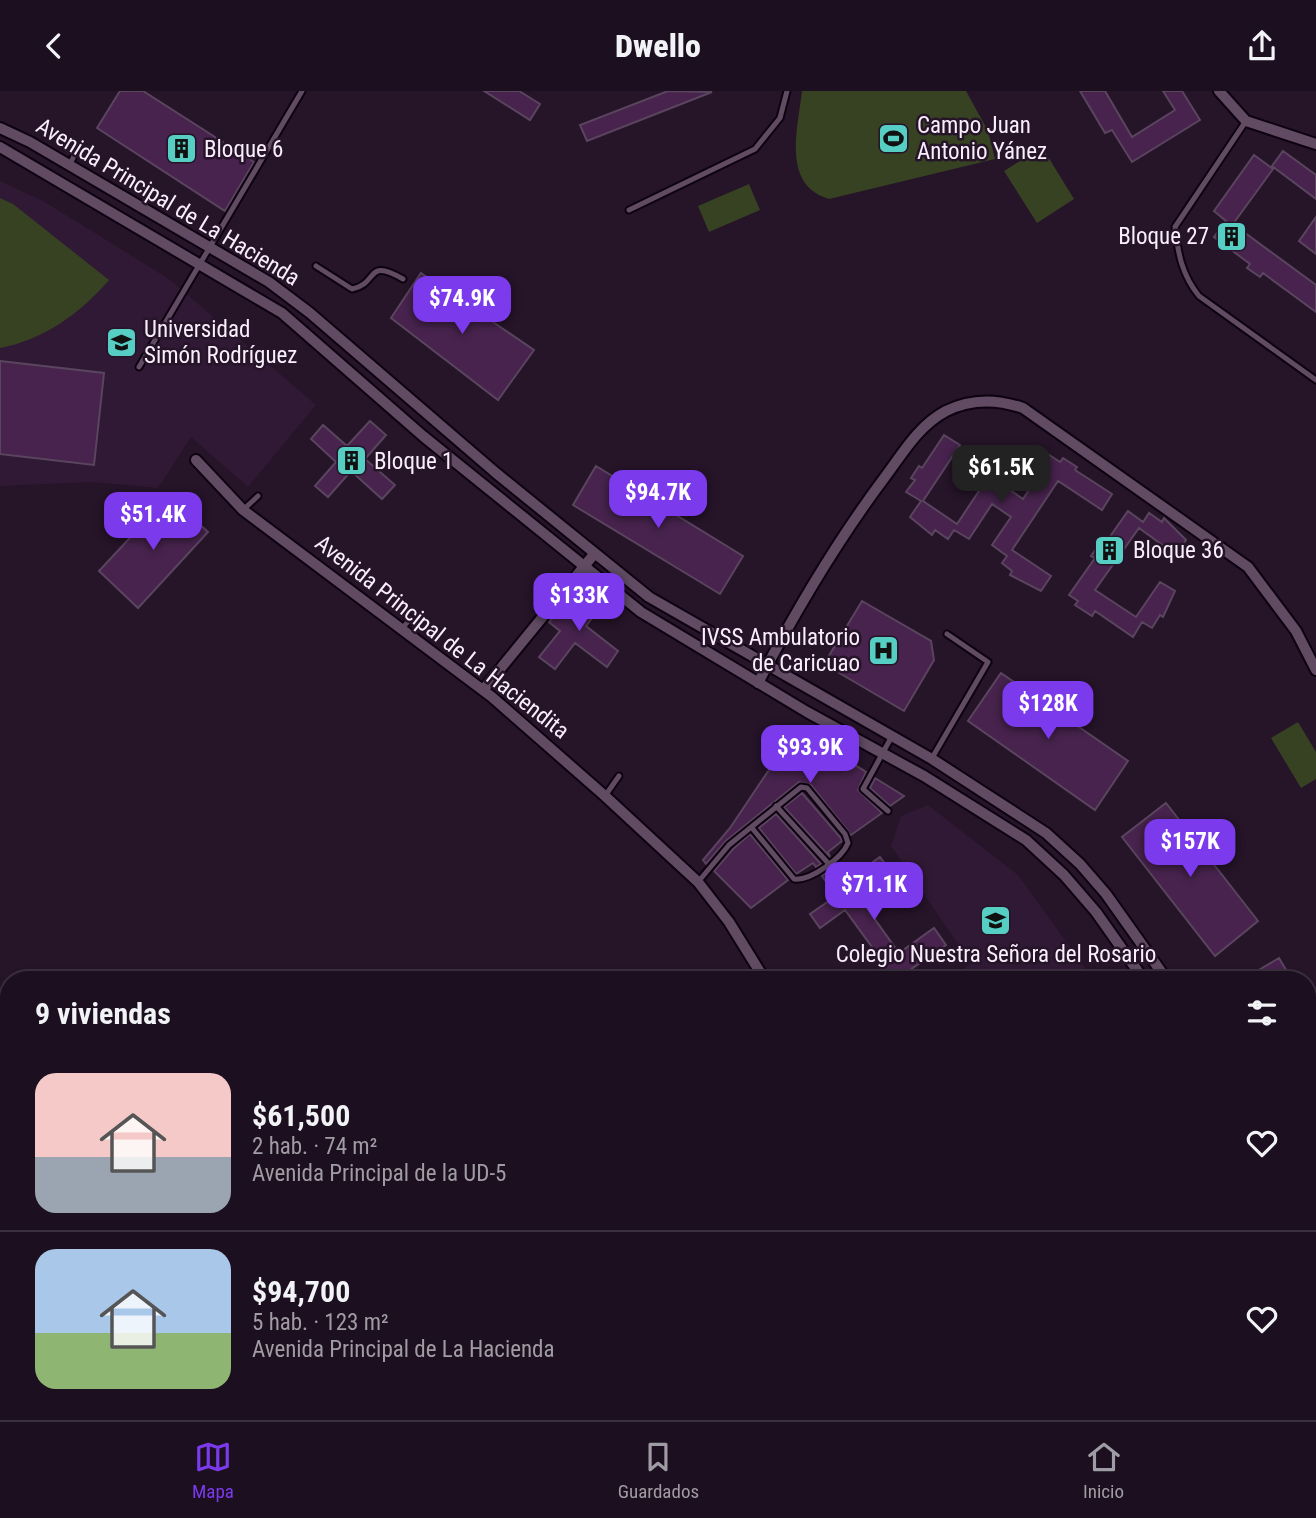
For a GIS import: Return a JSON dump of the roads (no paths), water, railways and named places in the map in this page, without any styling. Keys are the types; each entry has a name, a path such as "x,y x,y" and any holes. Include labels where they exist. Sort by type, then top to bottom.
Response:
{"street":[{"path":"1219,91 1246,121 1316,144"},
{"name":"Avenida Principal de La Hacienda","path":"0,128 269,282 594,553 674,613 932,759 1046,833 1080,864 1106,894 1161,971"},
{"name":"Avenida Principal de La Hacienda","path":"0,147 282,313 424,436 641,613 1011,829 1052,862 1096,912 1138,971"},
{"path":"758,683 864,505 911,440 926,424 947,410 972,402 999,399 1023,408 1248,567 1296,631 1316,670"},
{"name":"Avenida Principal de La Haciendita","path":"196,460 243,510 400,631 482,690 605,796 698,883 729,922 759,971"},
{"path":"482,690 594,553"},
{"path":"924,776 932,759"}],"lane":[{"path":"139,367 302,91"},
{"path":"629,210 755,149 780,118 787,91"},
{"path":"1246,121 1175,227 1180,263 1187,281 1199,296 1316,380"},
{"path":"69,166 77,151"},
{"path":"316,266 352,289 379,269 385,268 403,279"},
{"path":"282,313 291,299"},
{"path":"243,510 258,496"},
{"path":"544,535 554,520"},
{"path":"400,631 410,619"},
{"path":"932,759 988,662 947,634"},
{"path":"888,811 863,789 892,736"},
{"path":"605,796 619,776"},
{"path":"698,883 729,845 795,790 807,788 847,838 848,843 842,853 828,863 807,877 794,879 752,828"},
{"path":"776,806 828,863"}],"place":[{"name":"Campo Juan Antonio Yánez","path":"894,138"},
{"name":"Bloque 6","path":"181,149"},
{"name":"Bloque 27","path":"1232,236"},
{"name":"Universidad Simón Rodríguez","path":"121,342"},
{"name":"Bloque 1","path":"351,461"},
{"name":"Bloque 36","path":"1110,550"},
{"name":"IVSS Ambulatorio de Caricuao","path":"883,650"},
{"name":"Colegio Nuestra Señora del Rosario","path":"996,920"}]}
